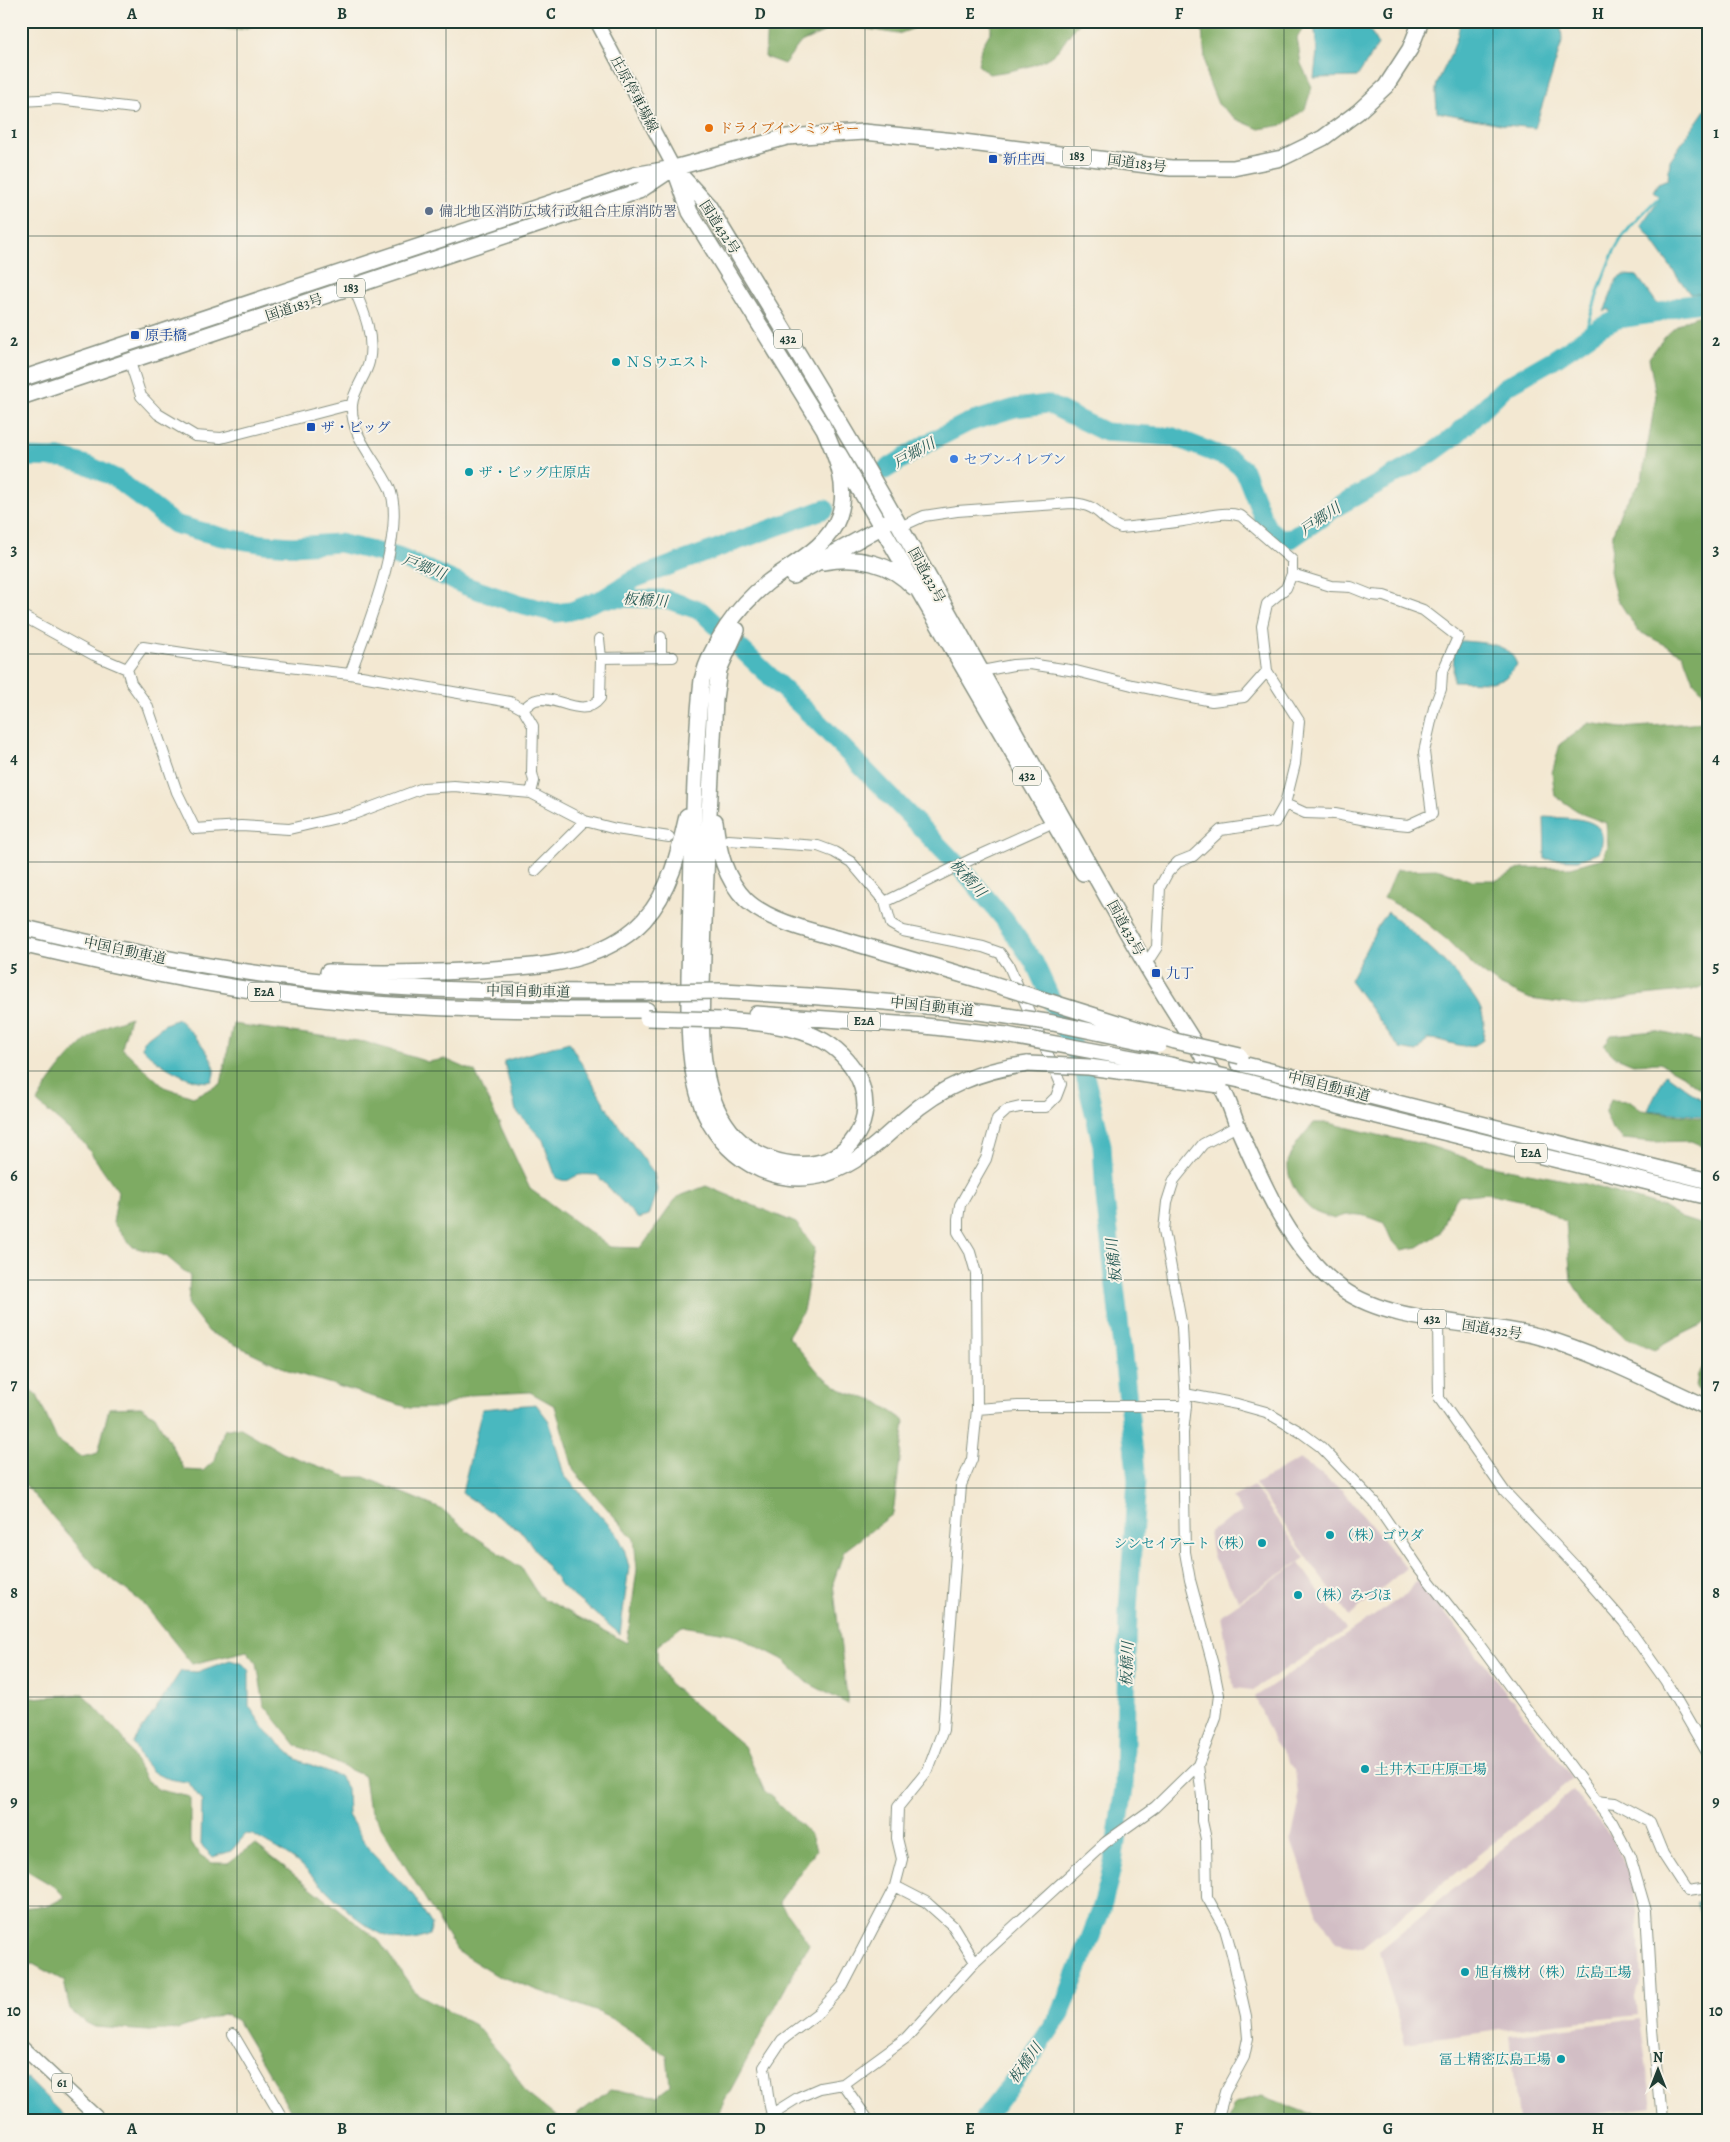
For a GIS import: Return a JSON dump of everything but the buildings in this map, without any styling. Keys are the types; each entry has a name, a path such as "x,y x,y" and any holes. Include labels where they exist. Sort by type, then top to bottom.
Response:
{"highway":[{"name":"国道183号","path":"21,379 634,175 674,168 787,137 864,132 955,141 1171,168 1233,168 1282,158 1323,138 1358,112 1386,86 1410,49 1421,21"},
{"name":"国道183号","path":"21,397 353,288 638,191 674,168"},
{"name":"国道432号","path":"674,168 690,212 822,424 889,522 923,597 1054,822 1135,966 1237,1126"},
{"name":"国道432号","path":"674,168 708,204 889,522 982,671 1146,964 1226,1096 1237,1126 1272,1201 1294,1237 1316,1265 1341,1288 1369,1304 1438,1320 1495,1327 1543,1338 1592,1355 1709,1408"},
{"path":"804,563 833,527 839,517 841,504 840,473 822,424"},
{"path":"722,1016 778,1026 824,1041 839,1052 852,1066 862,1083 865,1101 864,1118 858,1133 850,1144 838,1154 814,1162 789,1164 772,1160 744,1145 724,1122 716,1106 705,1067 702,1033 705,876 700,696 702,680 714,664 734,626 740,609 767,583 804,563 866,524 889,522"},
{"path":"804,563 834,560 863,560 876,563 899,575 923,597"},
{"path":"227,970 397,974 527,966 588,955 611,945 629,933 644,920 656,905 668,881 703,781"},
{"path":"703,781 715,825 722,861 728,875 747,901 777,918 1239,1060"},
{"path":"703,781 690,907 689,1048 692,1070 702,1107 711,1126 722,1142 753,1167 770,1174 807,1178 826,1174 861,1157 906,1117 951,1085 979,1073 1001,1067 1028,1064 1089,1067 1240,1084"},
{"name":"中国自動車道","path":"21,927 99,946 227,970 394,988 551,992 722,992 853,998 1001,1014 1239,1060 1360,1093 1709,1181"},
{"name":"中国自動車道","path":"21,944 166,976 304,997 388,1004 510,1009 835,1018 1006,1035 1142,1060 1709,1196"}],"main road":[{"name":"庄原停車場線","path":"596,21 674,168"},
{"name":"61","path":"21,2046 101,2121"}],"street":[{"path":"21,101 58,99 133,108"},
{"path":"347,271 364,311 371,338 368,363 352,404 356,430 389,487 395,506 394,534 370,618 350,674"},
{"path":"130,362 141,396 158,414 195,436 221,438 352,404"},
{"path":"889,522 956,511 1072,503 1086,504 1120,528 1177,522 1211,515 1235,514 1241,516 1289,557 1293,564 1292,574 1286,588 1267,604 1262,626 1267,671 1299,721 1294,764 1285,804 1275,822 1222,830 1193,856 1178,862 1168,872 1160,887 1157,947 1146,964"},
{"path":"1285,804 1305,813 1335,814 1377,822 1408,825 1432,814 1424,752 1434,708 1441,689 1442,673 1458,637 1423,610 1384,596 1371,595 1351,587 1332,586 1292,574"},
{"path":"21,615 94,654 127,669 131,683 147,705 177,792 195,828 241,826 289,828 354,814 423,788 454,786 532,793 585,821 616,829 669,837"},
{"path":"661,637 661,657"},
{"path":"523,709 535,700 545,700 579,707 596,703 600,698 601,658 599,639"},
{"path":"127,669 143,647 243,662 350,674 510,702 523,709 533,726 532,773 534,781 532,793"},
{"path":"601,658 672,657"},
{"path":"982,671 1013,664 1030,664 1076,671 1132,685 1212,701 1244,697 1267,671"},
{"path":"535,871 585,821"},
{"path":"885,902 950,872 974,858 1054,822"},
{"path":"728,840 818,846 834,852 851,862 885,902 891,924 903,931 983,947 1000,953 1009,966 1060,1084 1056,1097 1046,1107 1020,1107 1007,1110 997,1119 986,1159 960,1205 958,1232 970,1252 976,1273 977,1409 972,1459 961,1485 943,1730 928,1770 898,1807 897,1838 902,1859 895,1886 843,1986 818,2013 782,2040 764,2067 767,2082 769,2118 799,2097 820,2088 843,2084 906,2038 975,1962 1106,1842 1155,1807 1198,1765 1216,1718 1219,1695 1213,1665 1190,1580 1185,1552 1183,1433 1186,1406 1182,1327 1164,1230 1167,1202 1174,1180 1203,1144 1237,1126"},
{"path":"1438,1320 1439,1398 1505,1492 1574,1564 1624,1622 1665,1680 1709,1756"},
{"path":"1184,1394 1237,1404 1266,1412 1296,1429 1320,1446 1374,1502 1419,1568 1478,1642 1623,1840 1630,1856 1646,1911 1653,2030 1662,2121"},
{"path":"977,1409 1018,1406 1186,1406"},
{"path":"1198,1765 1202,1797 1202,1821 1206,1838 1207,1897 1225,1929 1246,2016 1248,2038 1244,2057 1225,2092 1217,2121"},
{"path":"1596,1801 1615,1804 1650,1822 1663,1854 1687,1891 1709,1888"},
{"path":"895,1886 926,1902 953,1926 975,1962"},
{"path":"233,2034 284,2121"},
{"path":"843,2084 869,2121"}],"shaded area":[{"path":"1300,1459 1342,1490 1406,1568 1349,1616 1255,1484"},
{"path":"1253,1486 1305,1558 1239,1601 1213,1557 1209,1532 1242,1512 1232,1498"},
{"path":"1299,1563 1346,1630 1253,1690 1234,1688 1221,1615"},
{"path":"1418,1578 1573,1779 1362,1948 1336,1943 1316,1911 1291,1840 1299,1804 1295,1770 1275,1743 1255,1697 1409,1592"},
{"path":"1572,1791 1612,1838 1630,1874 1638,1923 1641,1978 1636,1996 1638,2015 1405,2043 1379,1951"},
{"path":"1640,2019 1652,2107 1537,2121 1518,2121 1509,2035"},
{"path":"1654,2114 1654,2121 1578,2121"}],"green space":[{"path":"151,21 273,21 238,30"},
{"path":"767,21 934,21 898,34 862,28 834,27 801,42 784,64 765,57"},
{"path":"991,21 1083,21 1051,56 1025,67 989,74 978,65 981,48 991,31"},
{"path":"1201,21 1309,21 1297,37 1301,64 1312,87 1305,109 1283,125 1259,129 1236,119 1218,104 1207,77"},
{"path":"1709,314 1709,698 1693,681 1683,654 1638,631 1616,597 1610,571 1613,533 1622,508 1642,479 1656,396 1649,358 1674,328 1689,319"},
{"path":"1709,712 1709,984 1692,990 1635,996 1583,1006 1530,999 1499,985 1476,968 1446,939 1416,915 1384,898 1396,870 1440,869 1469,880 1497,880 1522,868 1571,867 1603,858 1608,846 1606,823 1582,814 1555,796 1552,773 1560,744 1589,723 1622,728 1705,722"},
{"path":"130,1017 122,1048 164,1087 193,1097 221,1084 233,1024 365,1042 428,1062 445,1059 475,1072 530,1189 610,1247 641,1248 677,1197 706,1186 796,1223 815,1248 803,1311 788,1336 820,1374 845,1392 878,1402 905,1421 893,1514 844,1551 833,1583 848,1704 808,1683 784,1660 733,1634 682,1626 657,1646 657,1661 669,1683 744,1746 764,1790 811,1835 816,1850 779,1902 809,1944 714,2121 297,2121 237,2020 223,2014 178,2029 148,2031 95,2027 83,2021 70,2010 64,1981 33,1964 21,1966 21,1908 50,1905 65,1897 55,1887 21,1867 21,1693 32,1698 83,1694 123,1738 146,1780 159,1790 190,1797 190,1842 200,1855 212,1863 228,1863 255,1844 379,1941 416,1993 475,2025 509,2064 526,2093 555,2116 571,2119 610,2090 657,2096 670,2086 667,2055 613,2019 496,1975 457,1951 368,1805 364,1776 296,1745 264,1705 257,1663 247,1651 192,1664 143,1603 95,1566 21,1480 21,1383 37,1395 57,1440 82,1457 98,1453 109,1408 141,1407 155,1416 185,1470 203,1471 215,1460 224,1430 239,1427 283,1453 348,1477 364,1477 443,1510 467,1531 521,1568 539,1596 627,1643 637,1569 634,1539 574,1471 555,1406 530,1392 469,1395 440,1408 410,1408 292,1372 209,1332 188,1305 190,1276 166,1256 133,1247 113,1223 118,1191 83,1142 37,1102 57,1072 82,1044 101,1029"},
{"path":"1655,1031 1709,1043 1709,1096 1682,1075 1660,1063 1633,1064 1614,1056 1604,1046 1611,1035"},
{"path":"1611,1100 1629,1101 1641,1110 1709,1119 1709,1149 1691,1141 1653,1142 1623,1139 1612,1129 1605,1113"},
{"path":"1314,1123 1329,1123 1424,1144 1487,1165 1586,1184 1663,1207 1681,1218 1709,1227 1709,1318 1702,1325 1654,1350 1625,1337 1583,1300 1571,1280 1566,1222 1534,1203 1487,1193 1458,1196 1447,1213 1440,1233 1418,1247 1401,1250 1391,1239 1384,1223 1359,1215 1347,1215 1334,1219 1317,1213 1302,1200 1293,1187 1288,1165 1294,1148"},
{"path":"1709,1359 1709,1400 1696,1388 1698,1374"},
{"path":"1262,2096 1307,2113 1339,2120 1363,2121 1228,2121 1235,2104"}],"water":[{"path":"1314,21 1365,21 1378,45 1357,77 1314,78 1317,52"},
{"path":"1460,21 1561,21 1562,42 1535,128 1506,125 1437,112 1437,84 1455,45"},
{"path":"1705,110 1709,112 1709,293 1690,294 1641,225 1660,198 1653,191 1658,183 1668,179 1670,160"},
{"path":"1624,275 1637,276 1659,306 1624,311 1607,318 1611,314 1609,309 1604,312 1617,279"},
{"path":"1454,642 1487,643 1502,648 1513,657 1517,665 1505,678 1492,682 1453,681"},
{"path":"1544,817 1577,819 1595,825 1601,831 1602,840 1599,853 1578,860 1545,859"},
{"path":"1388,912 1439,956 1474,997 1484,1020 1483,1040 1477,1044 1464,1046 1428,1039 1417,1052 1400,1049 1350,980 1381,920"},
{"path":"178,1019 200,1042 210,1057 214,1070 212,1081 204,1082 185,1077 156,1060 142,1048 143,1041 165,1024"},
{"path":"569,1042 611,1115 654,1173 657,1190 648,1216 638,1219 597,1175 579,1175 567,1180 556,1178 543,1140 516,1111 504,1061"},
{"path":"1666,1074 1709,1105 1709,1117 1648,1110"},
{"path":"536,1404 549,1421 564,1475 617,1534 624,1548 629,1567 620,1634 561,1586 523,1533 462,1493 482,1409"},
{"path":"230,1660 243,1664 249,1671 249,1706 266,1731 296,1759 339,1776 347,1788 348,1815 368,1848 414,1896 432,1925 429,1935 410,1940 391,1938 373,1929 355,1916 293,1859 253,1835 246,1834 231,1851 213,1857 201,1845 202,1801 188,1782 160,1776 153,1772 143,1761 133,1743 181,1671 197,1672"},
{"path":"1709,1902 1709,1938 1697,1903"},
{"path":"27,2078 70,2121 21,2121 21,2084"}],"waterway":[{"path":"1583,339 1614,252 1629,229 1661,195"},
{"name":"戸郷川","path":"885,470 926,444 967,423 1015,408 1048,404 1105,432 1174,437 1232,460 1244,470 1267,528 1279,537 1291,539 1338,506 1428,456 1454,437 1505,387 1554,359 1601,327 1618,319 1659,313 1679,306 1709,302"},
{"name":"戸郷川","path":"21,457 64,458 90,466 117,479 174,524 222,537 264,544 293,546 339,543 398,557 466,586 512,602 556,613 571,611 604,598 636,578 825,509"},
{"name":"板橋川","path":"604,598 666,599 701,611 817,721 968,876 1004,919 1034,962 1083,1068 1088,1088 1102,1145 1105,1198 1137,1480 1128,1609 1124,1788 1108,1885 1100,1913 1061,2013 1033,2055 983,2121"}],"place":[{"name":"ドライブイン ミッキー","path":"709,128"},
{"name":"新庄西","path":"993,159"},
{"name":"備北地区消防広域行政組合庄原消防署","path":"429,211"},
{"name":"原手橋","path":"135,335"},
{"name":"ＮＳウエスト","path":"616,362"},
{"name":"ザ・ビッグ","path":"311,427"},
{"name":"セブン-イレブン","path":"954,459"},
{"name":"ザ・ビッグ庄原店","path":"469,472"},
{"name":"九丁","path":"1156,973"},
{"name":"（株）ゴウダ","path":"1330,1535"},
{"name":"シンセイアート（株）","path":"1262,1543"},
{"name":"（株）みづほ","path":"1298,1595"},
{"name":"土井木工庄原工場","path":"1365,1769"},
{"name":"旭有機材（株） 広島工場","path":"1465,1972"},
{"name":"冨士精密広島工場","path":"1561,2059"}]}
